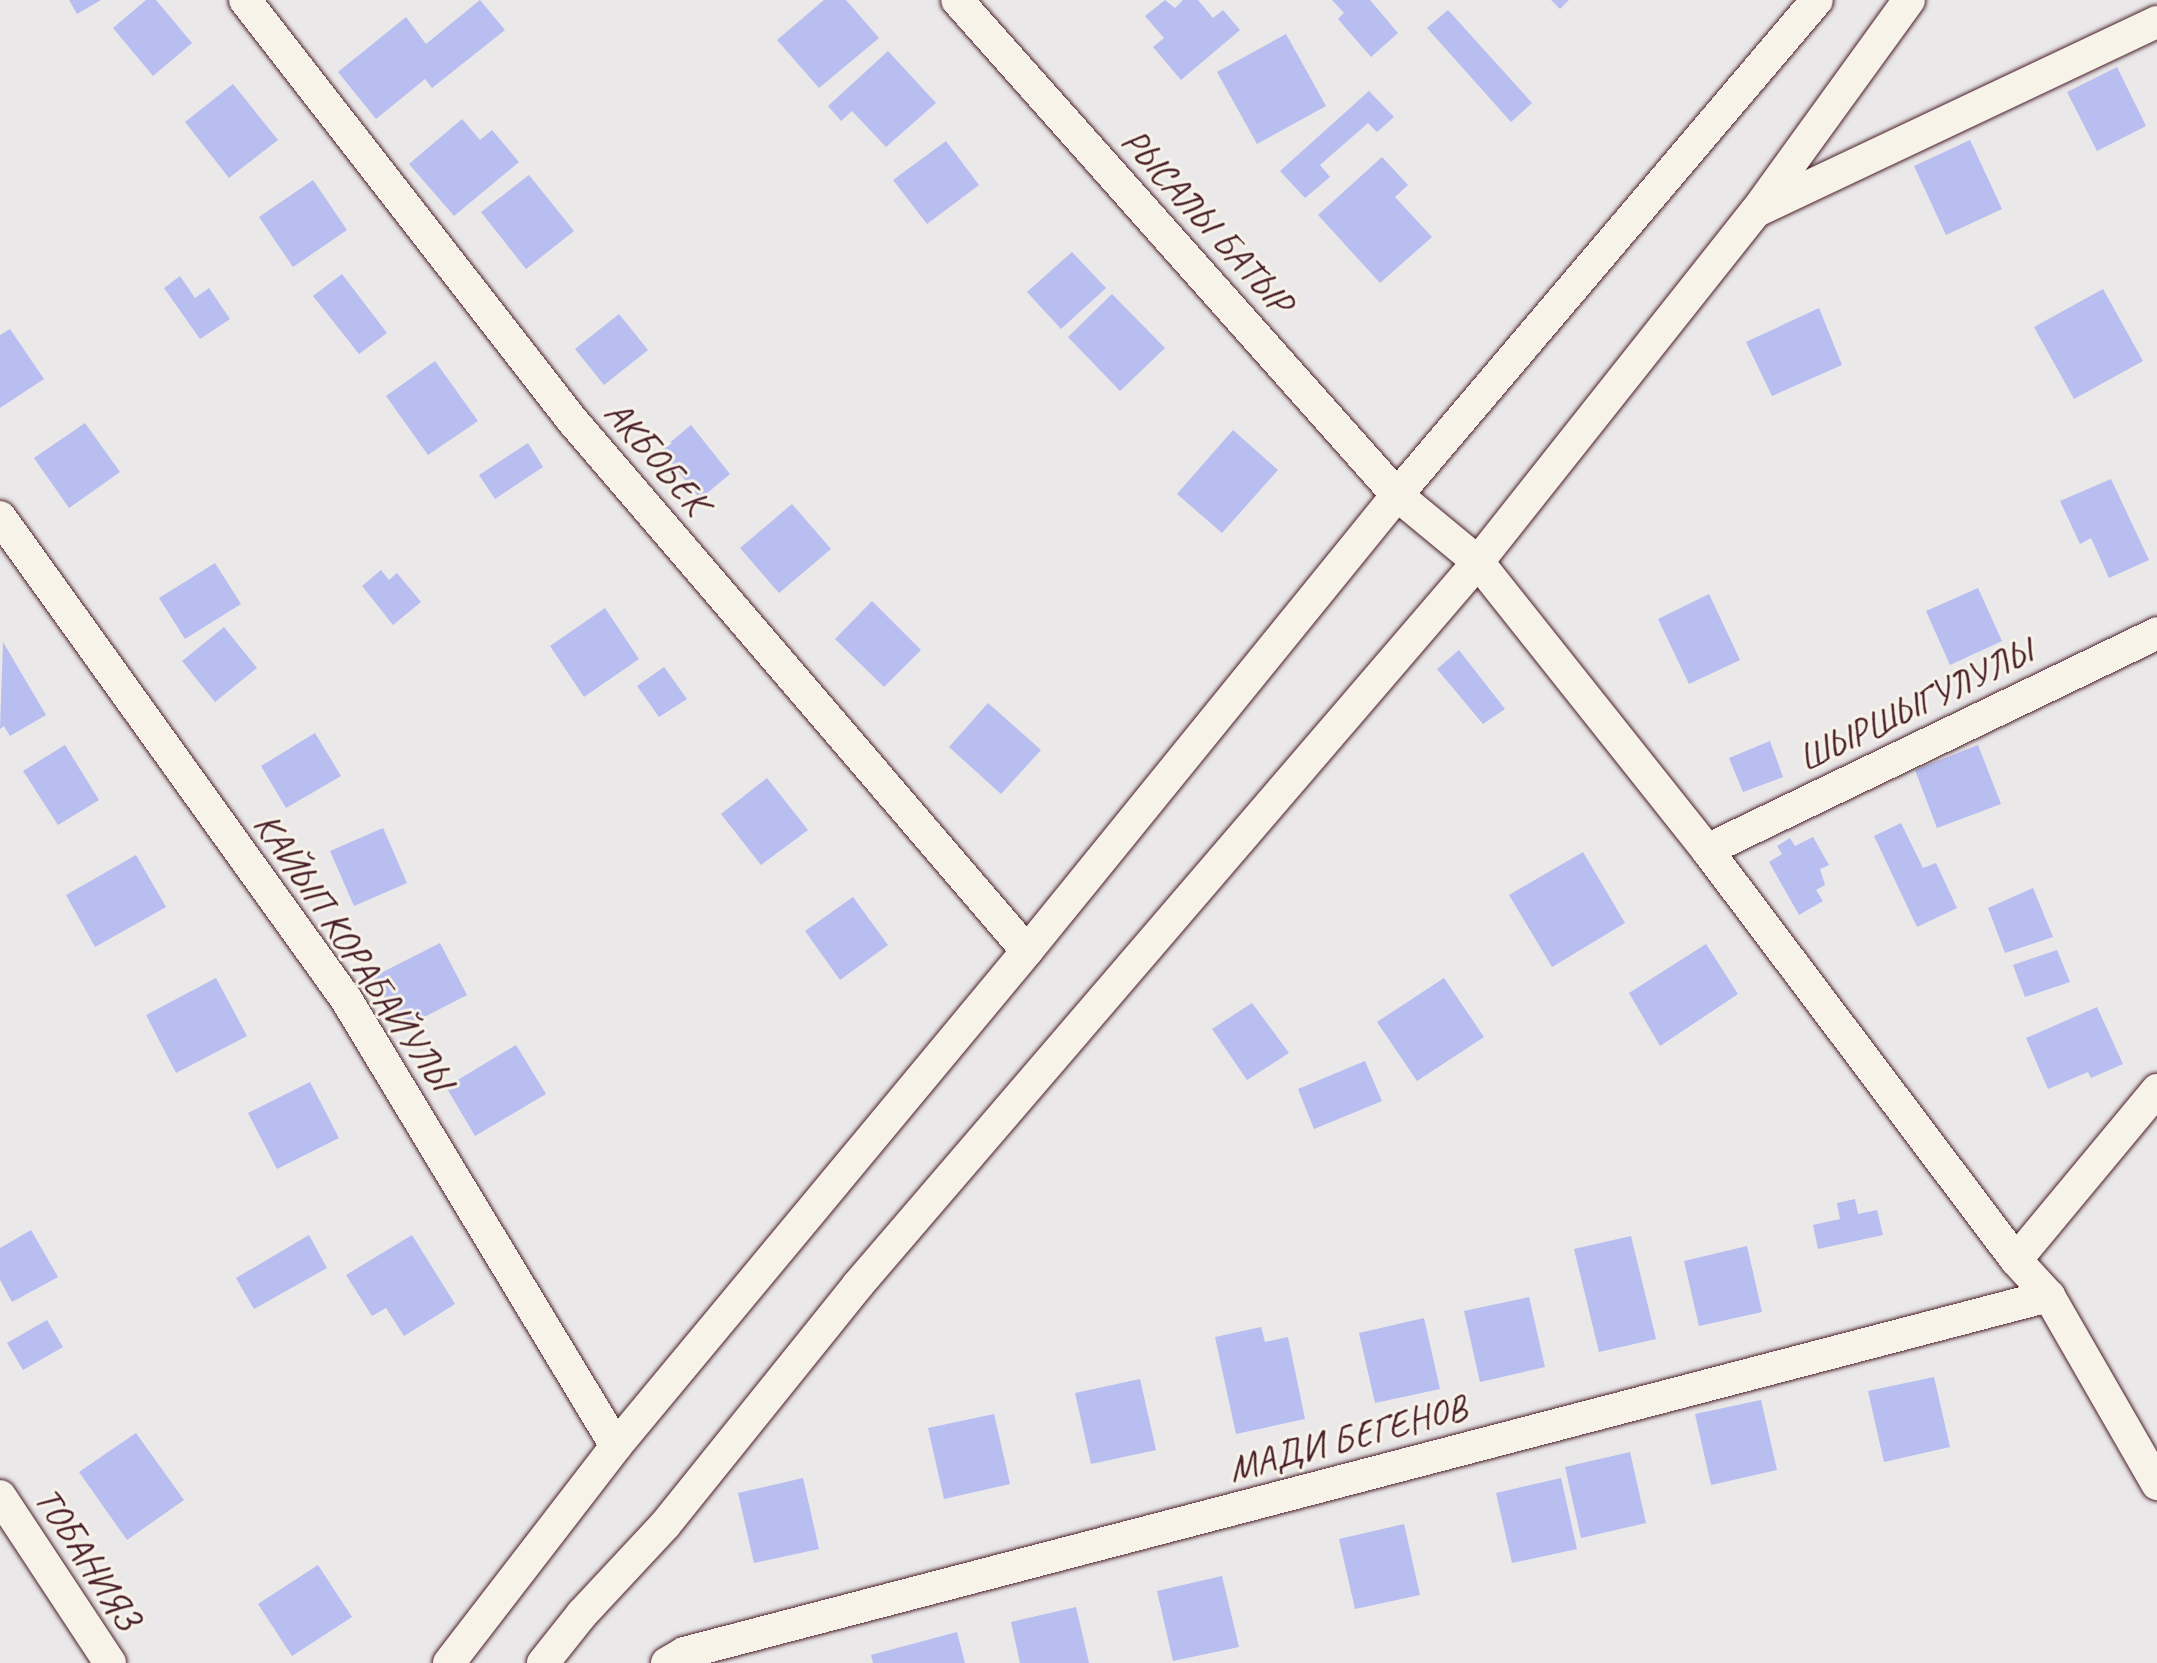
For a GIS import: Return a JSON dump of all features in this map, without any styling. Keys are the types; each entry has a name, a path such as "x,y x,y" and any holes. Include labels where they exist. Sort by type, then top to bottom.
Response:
{"street":[{"name":"АКБОБЕК","path":"245,0 572,420 1027,951"},
{"name":"РЫСАЛЫ БАТЫР","path":"957,0 1397,495 1478,562 1707,850 2016,1260 2049,1296 2144,1433 2157,1484"},
{"path":"543,1663 582,1614 665,1525 857,1286 1478,562 1756,211 1909,0"},
{"path":"449,1663 616,1446 1027,951 1397,495 1814,1"},
{"path":"1756,211 2157,22"},
{"name":"КАЙЫП КОРАБАЙУЛЫ","path":"0,517 346,999 616,1446"},
{"name":"ШЫРШЫГУЛУЛЫ","path":"1707,850 2157,633"},
{"path":"2016,1260 2157,1090"},
{"name":"МАДИ БЕГЕНОВ","path":"667,1663 684,1653 2049,1296"},
{"name":"ТОБАНИЯЗ","path":"0,1496 110,1663"}],"building":[{"path":"69,0 101,0 77,14"},
{"path":"146,0 156,0 192,43 153,76 113,28"},
{"path":"480,0 505,30 432,88 425,79 376,119 338,72 406,17 426,44"},
{"path":"824,0 846,0 879,38 819,88 777,40"},
{"path":"1165,0 1175,8 1183,0 1198,0 1213,18 1223,10 1240,30 1181,80 1153,47 1164,38 1145,16"},
{"path":"1332,0 1370,0 1398,33 1371,57 1338,19 1344,13"},
{"path":"1551,0 1569,0 1560,9"},
{"path":"1448,10 1532,103 1511,122 1427,28"},
{"path":"1286,34 1326,106 1257,144 1217,72"},
{"path":"888,51 936,103 886,147 852,111 841,121 828,106"},
{"path":"2117,67 2146,126 2097,151 2067,92"},
{"path":"233,84 278,140 229,178 185,122"},
{"path":"1369,91 1394,117 1377,132 1368,123 1320,165 1330,177 1305,198 1280,171"},
{"path":"462,119 480,140 492,130 519,162 454,216 409,164"},
{"path":"1970,140 2002,209 1946,235 1914,166"},
{"path":"946,141 979,185 927,224 893,180"},
{"path":"1382,157 1408,185 1395,197 1432,237 1380,283 1318,215"},
{"path":"529,175 574,231 526,269 481,212"},
{"path":"313,180 347,230 293,267 259,217"},
{"path":"1072,252 1106,288 1061,329 1027,292"},
{"path":"342,274 387,333 359,354 313,296"},
{"path":"180,276 195,298 209,288 230,319 200,339 164,288"},
{"path":"2103,289 2143,361 2074,399 2034,327"},
{"path":"1112,294 1165,348 1120,391 1068,337"},
{"path":"1819,308 1842,365 1772,396 1746,342"},
{"path":"619,314 648,350 604,385 575,349"},
{"path":"10,329 44,379 0,408 0,335"},
{"path":"435,361 478,421 428,455 386,396"},
{"path":"85,423 120,472 69,508 34,458"},
{"path":"691,425 730,474 700,499 661,450"},
{"path":"1233,430 1278,470 1222,533 1177,494"},
{"path":"528,443 543,467 495,499 479,475"},
{"path":"2111,479 2149,560 2109,578 2091,538 2080,544 2060,501"},
{"path":"792,504 831,549 779,593 740,548"},
{"path":"215,563 241,604 185,639 159,598"},
{"path":"381,570 389,580 397,573 421,602 393,625 362,586"},
{"path":"1978,588 2002,641 1950,665 1926,611"},
{"path":"1709,594 1740,660 1689,684 1658,619"},
{"path":"872,601 921,650 884,687 835,639"},
{"path":"605,608 639,659 584,697 550,646"},
{"path":"224,627 257,668 215,702 182,661"},
{"path":"3,642 46,715 10,736 4,726 0,729"},
{"path":"1459,650 1505,709 1483,724 1437,669"},
{"path":"664,667 687,699 659,717 637,686"},
{"path":"988,703 1041,750 1001,794 949,747"},
{"path":"315,733 341,776 286,808 261,766"},
{"path":"1770,741 1783,777 1743,792 1729,758"},
{"path":"65,745 99,800 58,825 23,771"},
{"path":"1978,745 2001,804 1937,828 1915,770"},
{"path":"767,778 808,830 761,865 721,814"},
{"path":"1901,823 1923,868 1936,863 1957,908 1917,927 1874,836"},
{"path":"383,828 407,883 354,906 330,851"},
{"path":"1813,837 1829,865 1820,869 1825,885 1816,890 1823,901 1799,915 1769,862 1782,854 1777,846 1790,838 1795,846"},
{"path":"1583,852 1625,923 1552,967 1509,895"},
{"path":"136,855 166,907 95,947 66,895"},
{"path":"2033,888 2053,937 2005,953 1988,908"},
{"path":"853,897 888,945 840,980 805,931"},
{"path":"440,943 467,995 401,1029 373,977"},
{"path":"1706,944 1738,994 1660,1046 1629,993"},
{"path":"2057,950 2070,982 2025,997 2013,965"},
{"path":"216,978 247,1036 176,1073 146,1015"},
{"path":"1444,978 1484,1037 1417,1081 1377,1022"},
{"path":"1252,1003 1289,1053 1247,1080 1212,1029"},
{"path":"2097,1007 2123,1064 2091,1078 2088,1072 2048,1089 2026,1038"},
{"path":"516,1045 546,1094 475,1136 446,1087"},
{"path":"1365,1061 1382,1101 1314,1129 1298,1089"},
{"path":"310,1082 339,1138 277,1169 248,1113"},
{"path":"1855,1199 1858,1214 1877,1210 1883,1235 1818,1249 1813,1225 1840,1219 1837,1203"},
{"path":"31,1230 58,1277 12,1302 0,1280 0,1248"},
{"path":"309,1235 327,1268 254,1309 236,1278"},
{"path":"412,1235 455,1304 404,1336 386,1308 372,1316 346,1275"},
{"path":"1631,1236 1656,1339 1599,1352 1574,1249"},
{"path":"1747,1246 1762,1312 1699,1326 1684,1261"},
{"path":"1529,1297 1545,1367 1480,1382 1464,1311"},
{"path":"1424,1318 1440,1389 1375,1403 1359,1333"},
{"path":"47,1320 63,1347 23,1370 7,1343"},
{"path":"1261,1327 1265,1342 1288,1337 1305,1419 1236,1434 1215,1337"},
{"path":"1934,1377 1950,1447 1884,1462 1868,1391"},
{"path":"1140,1379 1156,1450 1091,1464 1075,1393"},
{"path":"1761,1400 1777,1470 1711,1485 1695,1414"},
{"path":"994,1414 1010,1484 944,1499 928,1428"},
{"path":"136,1433 184,1500 127,1540 79,1472"},
{"path":"1630,1452 1646,1523 1581,1538 1565,1467"},
{"path":"803,1478 819,1549 754,1563 738,1493"},
{"path":"1561,1478 1577,1549 1512,1563 1496,1493"},
{"path":"1404,1524 1420,1595 1355,1609 1339,1539"},
{"path":"318,1565 352,1617 292,1656 258,1604"},
{"path":"1222,1576 1239,1647 1173,1661 1157,1591"},
{"path":"1076,1607 1089,1663 1020,1663 1011,1622"},
{"path":"957,1632 965,1663 873,1663 871,1655"}]}
